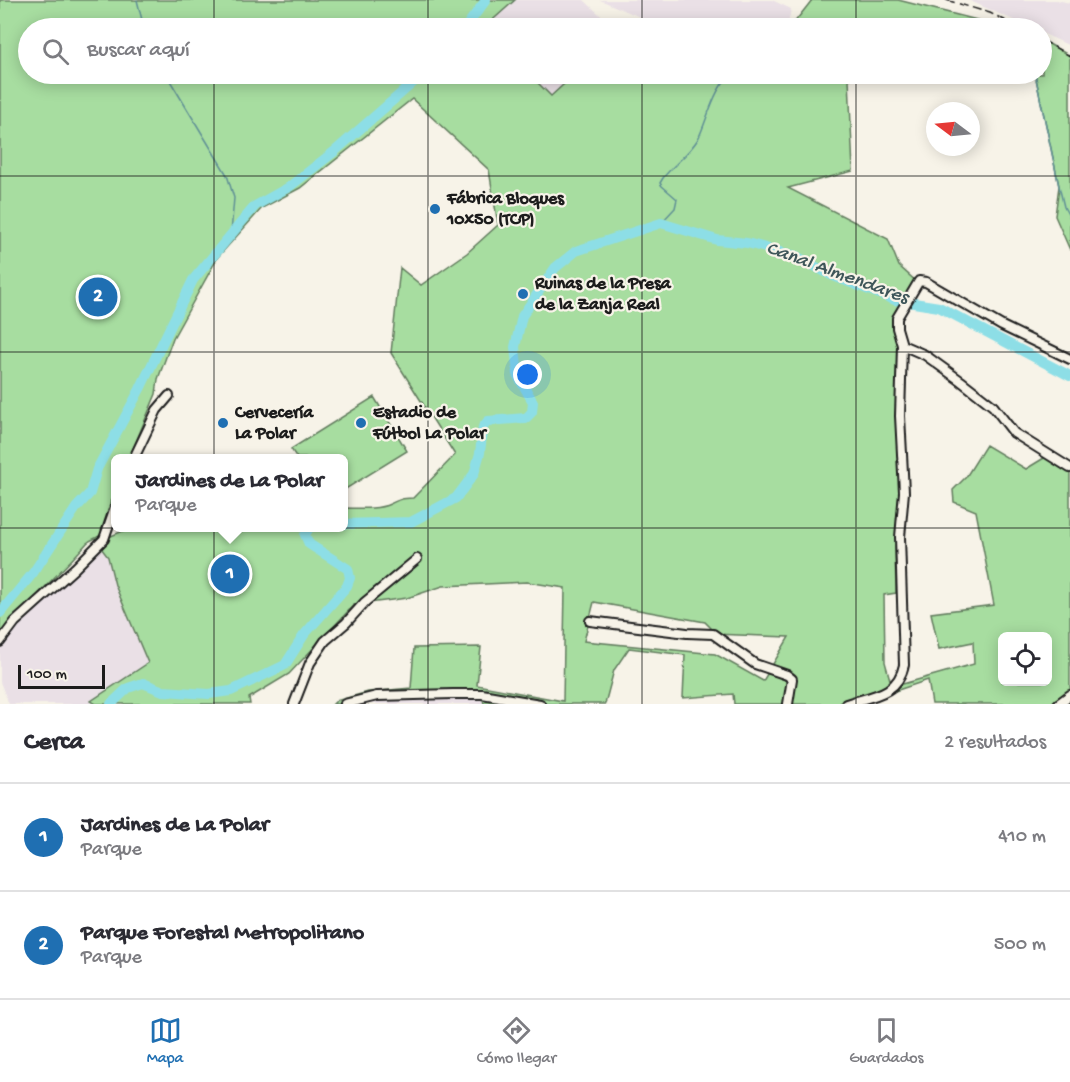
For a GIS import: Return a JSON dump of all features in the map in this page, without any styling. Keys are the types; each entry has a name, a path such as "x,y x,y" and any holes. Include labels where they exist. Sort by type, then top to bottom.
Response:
{"street":[{"path":"846,704 882,693 895,686 903,673 900,537 904,492 900,416 902,345 897,328 897,318 919,281 926,282 1002,326 1070,359"},
{"path":"902,345 925,355 993,406 1014,433 1070,468"},
{"path":"136,454 157,410 169,396"},
{"path":"0,642 15,622 104,539 111,519"},
{"path":"294,704 310,663 325,641 365,602 417,559"},
{"path":"590,621 713,634 755,664 788,675 792,679 792,684 788,704"},
{"path":"345,704 377,696 482,694 540,704"},
{"path":"1058,704 1070,695"}],"shaded area":[{"path":"515,0 584,0 603,18 494,18"},
{"path":"600,0 772,0 791,9 789,18 642,18"},
{"path":"968,0 1057,0 1070,3 1070,46 1052,38 1052,18 1009,18"},
{"path":"540,84 564,84 551,96"},
{"path":"98,544 108,557 149,663 92,701 91,704 9,704 0,682 0,642"},
{"path":"482,694 483,704 345,704 377,696"}],"green space":[{"path":"0,0 515,0 495,18 18,18 18,84 539,84 551,96 564,84 849,84 853,171 788,188 888,239 899,266 919,284 897,318 902,345 902,517 895,547 896,593 884,595 885,662 892,687 974,664 973,642 939,649 931,613 994,605 976,511 954,502 953,490 966,477 986,445 1026,469 1049,455 1070,468 1070,704 932,704 928,680 856,704 734,704 733,694 683,698 685,655 629,648 614,670 605,704 484,704 482,694 377,696 345,704 333,704 336,701 368,692 411,688 414,648 481,647 477,685 563,701 565,588 527,582 443,586 407,598 354,605 289,674 249,698 250,704 96,704 91,701 148,663 115,585 108,557 98,544 104,539 121,532 348,532 348,508 379,507 413,498 455,455 391,353 400,268 421,285 467,253 498,225 489,170 412,99 300,188 262,208 218,257 173,338 158,379 156,394 131,454 111,454 111,506 102,533 87,543 0,637","holes":["594,602 705,622 713,634 789,637 763,681 715,654 584,641"]},
{"path":"812,0 898,0 969,18 798,18"},
{"path":"1052,46 1070,56 1070,250 1055,216 1059,186 1037,84 1052,84"},
{"name":"Estadio de Fútbol La Polar","path":"374,397 407,451 348,488 348,454 294,454 291,449"}],"waterway":[{"path":"137,0 142,18"},
{"path":"472,18 486,0"},
{"path":"172,84 227,175 234,198 231,233"},
{"path":"0,613 33,573 76,508 90,493 97,469 140,389 193,280 255,206 289,187 335,151 412,84"},
{"path":"661,223 675,208 677,199 660,183 698,139 712,103 723,84"},
{"path":"1037,84 1064,207 1070,218"},
{"name":"Canal Almendares","path":"348,524 411,522 456,498 474,474 480,453 483,427 488,421 526,418 532,412 533,402 518,376 515,347 522,316 555,268 576,251 661,223 717,240 747,243 796,256 831,275 895,300 939,307 1070,376"},
{"path":"111,704 128,688 143,683 163,691 209,694 231,691 285,665 304,635 347,586 350,578 348,569 309,544 305,535 307,532"}],"railway":[{"path":"946,0 1000,18"},
{"path":"1052,46 1070,56"}],"place":[{"name":"Fábrica Bloques 10x50 (TCP)","path":"435,209"},
{"name":"Ruinas de la Presa de la Zanja Real","path":"523,294"},
{"name":"Parque Forestal Metropolitano","path":"98,297"},
{"name":"Cervecería La Polar","path":"223,423"},
{"name":"Estadio de Fútbol La Polar","path":"361,423"},
{"name":"Jardines de La Polar","path":"230,574"}]}
